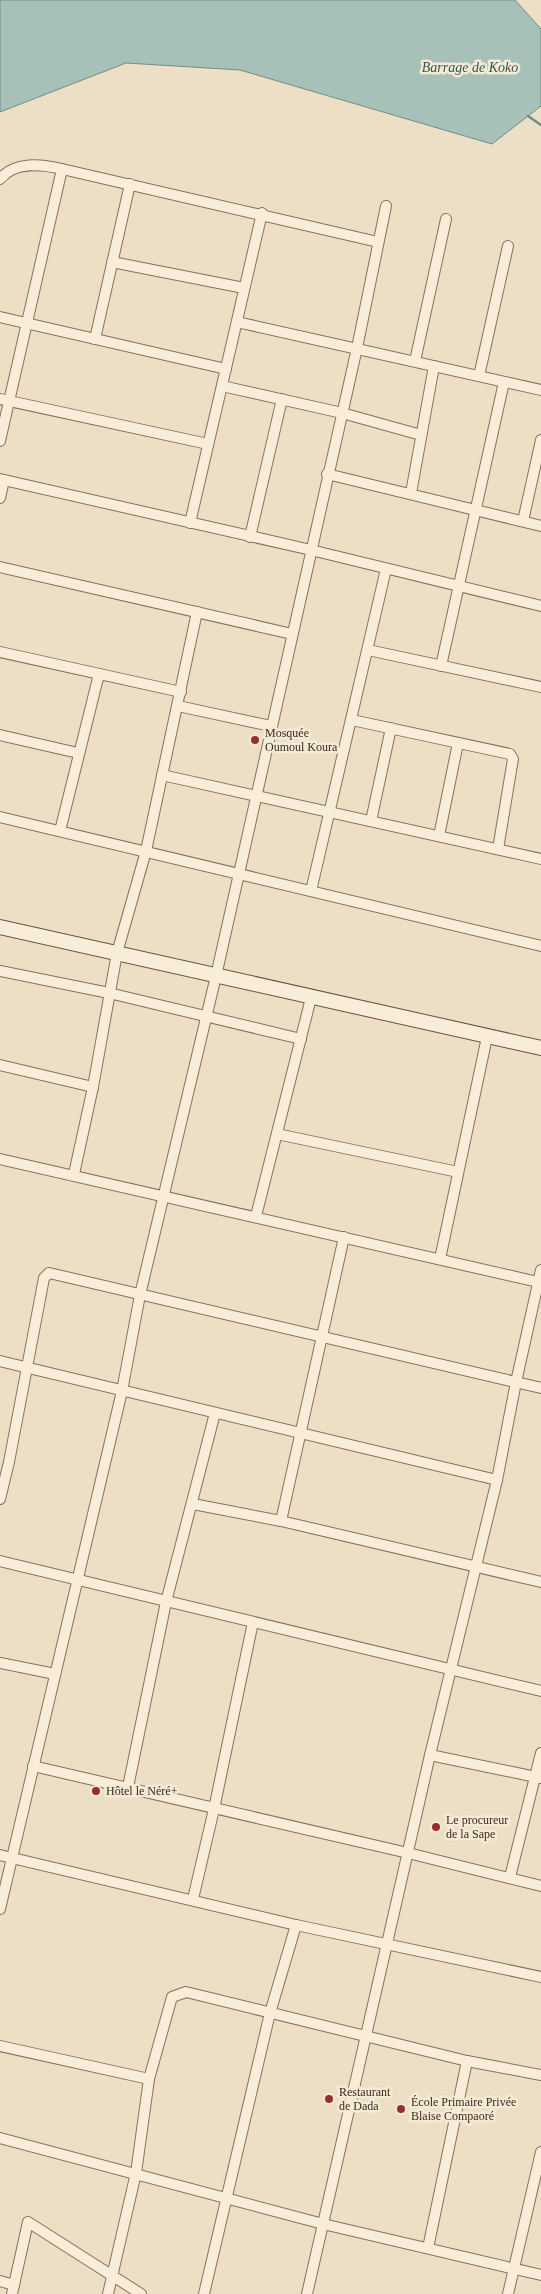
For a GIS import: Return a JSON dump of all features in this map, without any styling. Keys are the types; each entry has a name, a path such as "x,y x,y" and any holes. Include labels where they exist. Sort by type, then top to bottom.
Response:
{"street":[{"path":"0,179 14,168 26,165 47,166 262,213 378,242"},
{"path":"0,441 4,400 27,323 62,169"},
{"path":"95,339 130,184"},
{"path":"0,1909 122,1391 140,1295 216,976 327,474 357,348 386,206"},
{"path":"190,523 262,213"},
{"path":"415,361 446,220"},
{"path":"479,376 508,246"},
{"path":"112,262 244,288"},
{"path":"0,317 226,369"},
{"path":"237,322 541,390"},
{"path":"410,493 434,366"},
{"path":"441,666 504,382"},
{"path":"222,386 282,398 421,435"},
{"path":"250,536 282,398"},
{"path":"4,400 208,444"},
{"path":"523,521 541,440"},
{"path":"327,474 541,526"},
{"path":"0,498 2,480 310,550 541,606"},
{"path":"0,567 292,634"},
{"path":"311,891 386,569"},
{"path":"74,1174 93,1086 117,953 146,852 197,612"},
{"path":"368,650 541,687"},
{"path":"0,652 181,692"},
{"path":"60,831 98,674"},
{"path":"178,706 271,726"},
{"path":"352,720 510,754 513,759 498,849"},
{"path":"371,821 391,728"},
{"path":"0,735 78,753"},
{"path":"439,836 458,743"},
{"path":"162,775 541,859"},
{"path":"0,817 541,946"},
{"path":"0,927 541,1048"},
{"path":"0,971 109,993 301,1038"},
{"path":"256,1216 311,998"},
{"path":"440,1259 487,1037"},
{"path":"0,1065 93,1086"},
{"path":"277,1134 458,1172"},
{"path":"0,1159 74,1174 538,1282"},
{"path":"280,1521 344,1237"},
{"path":"307,2294 430,1755 497,1480 516,1382 541,1270"},
{"path":"0,1499 5,1461 28,1368 44,1278 49,1273 541,1388"},
{"path":"0,1361 497,1480"},
{"path":"128,1787 166,1602 215,1414"},
{"path":"193,1504 280,1521 541,1582"},
{"path":"0,1561 78,1578 166,1602 541,1691"},
{"path":"193,1899 253,1622"},
{"path":"0,1663 55,1674"},
{"path":"510,1877 538,1777 541,1753"},
{"path":"430,1755 538,1777"},
{"path":"33,1766 408,1852 541,1886"},
{"path":"0,1855 193,1899 296,1925 541,1977"},
{"path":"204,2294 270,2013 296,1925"},
{"path":"108,2294 136,2173 149,2079 172,1997 186,1992 467,2061 541,2075"},
{"path":"0,2046 149,2079"},
{"path":"428,2248 467,2061"},
{"path":"0,2138 323,2224 541,2275"},
{"path":"508,2294 538,2175 541,2152"},
{"path":"0,2280 13,2289 28,2222 141,2294"}],"water":[{"name":"Barrage de Koko","path":"0,0 515,0 541,29 541,106 492,144 240,70 126,63 0,112"}],"waterway":[{"path":"528,116 541,125"}],"place":[{"name":"Mosquée Oumoul Koura","path":"255,740"},
{"name":"Hôtel le Néré+","path":"96,1791"},
{"name":"Le procureur de la Sape","path":"436,1827"},
{"name":"Restaurant de Dada","path":"329,2099"},
{"name":"École Primaire Privée Blaise Compaoré","path":"401,2109"}]}
